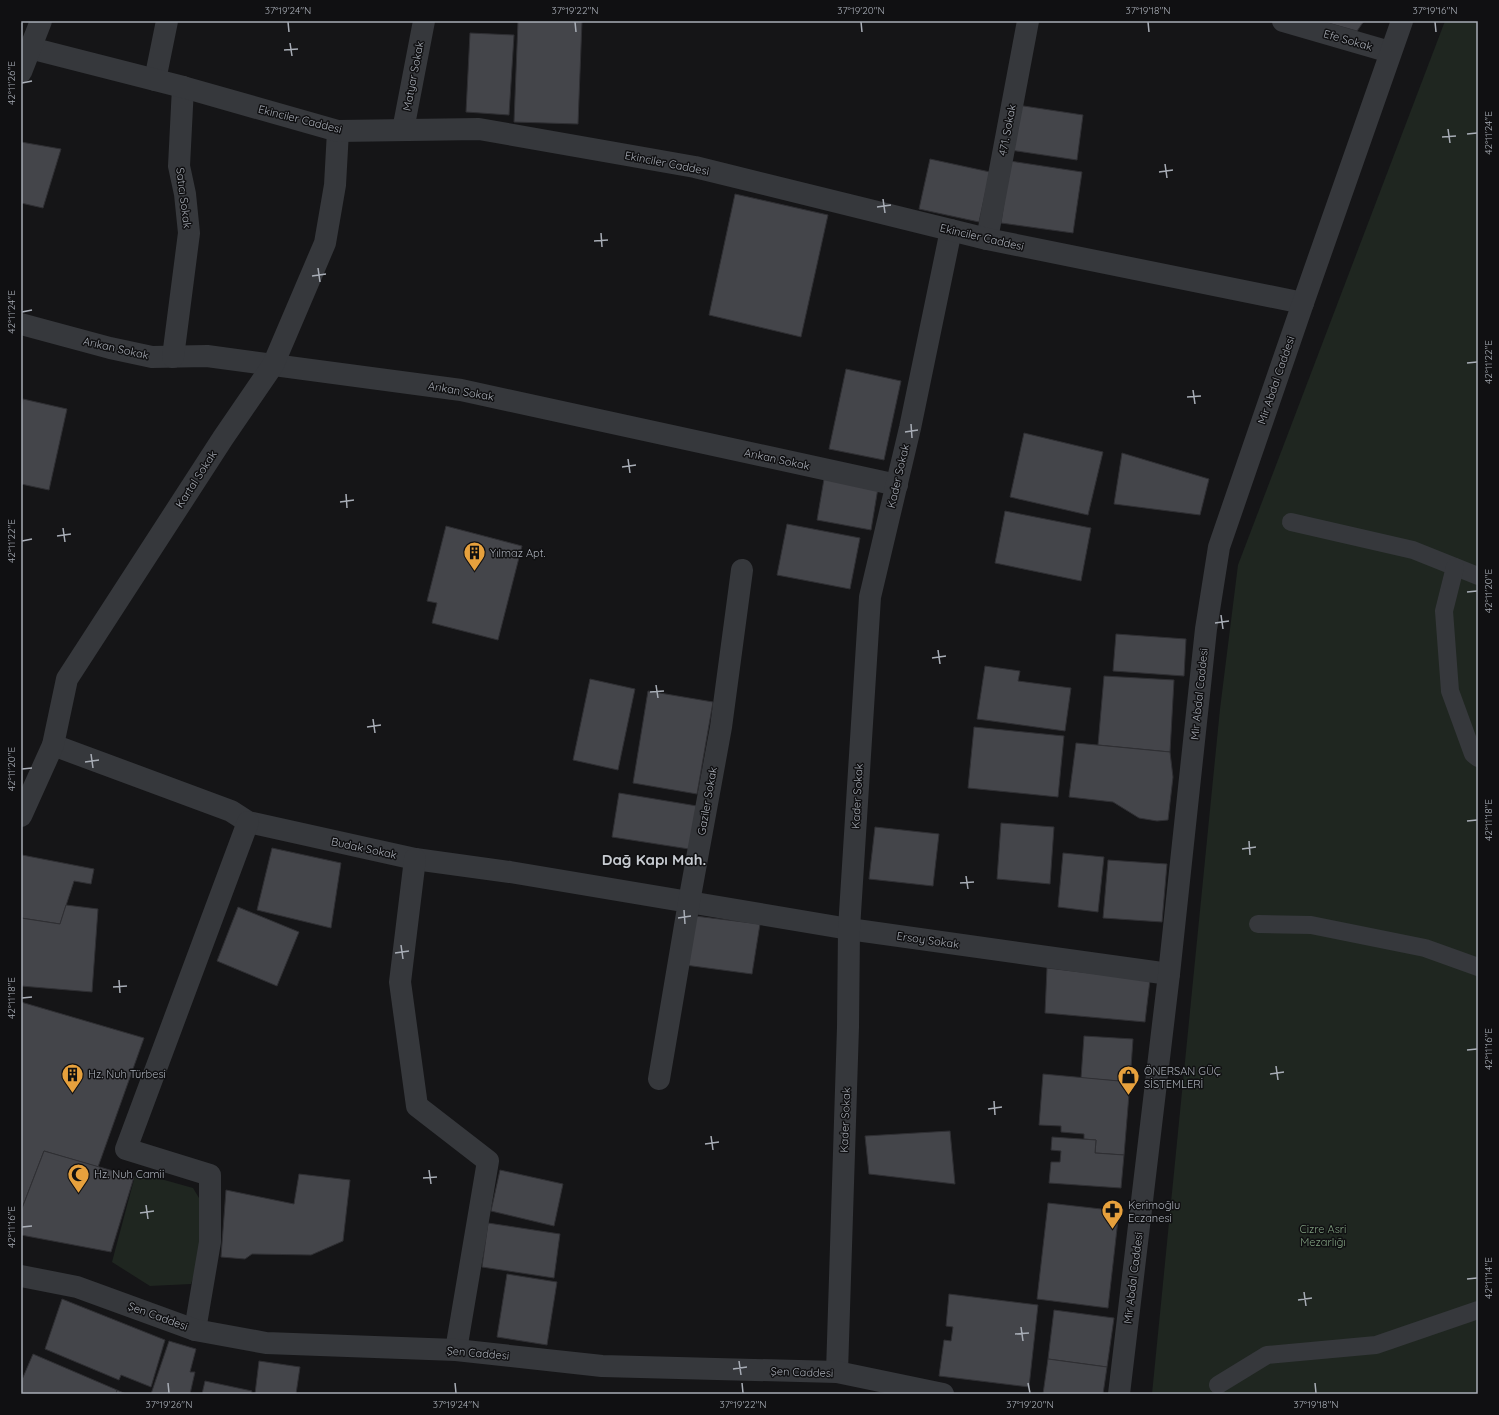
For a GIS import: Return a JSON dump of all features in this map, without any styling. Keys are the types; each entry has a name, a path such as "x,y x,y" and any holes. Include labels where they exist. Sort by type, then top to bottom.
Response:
{"street":[{"path":"21,72 41,21"},
{"path":"155,80 167,21"},
{"name":"Matyar Sokak","path":"403,130 424,21"},
{"name":"471. Sokak","path":"987,239 1028,21"},
{"name":"Efe Sokak","path":"1283,21 1390,52"},
{"name":"Mir Abdal Caddesi","path":"1119,1394 1169,974 1206,629 1219,547 1302,303 1402,21"},
{"name":"Ekinciler Caddesi","path":"30,48 183,86 338,131 479,129 695,167 987,239 1302,303"},
{"name":"Satıcı Sokak","path":"173,357 189,233 185,194 179,166 183,86"},
{"name":"Kartal Sokak","path":"21,816 53,745 67,679 223,438 273,365 324,244 335,185 338,131"},
{"name":"Kader Sokak","path":"837,1372 848,1028 849,929 870,597 897,485 951,230"},
{"name":"Arıkan Sokak","path":"21,324 110,348 152,357 207,356 461,390 897,485"},
{"name":"Gaziler Sokak","path":"659,1079 721,726 742,570"},
{"name":"Budak Sokak","path":"53,745 231,811 248,822 414,859 510,872 689,902"},
{"path":"195,1330 210,1242 210,1175 126,1149 248,822"},
{"path":"414,859 400,982 417,1106 488,1161 456,1350"},
{"name":"Ersoy Sokak","path":"689,902 849,929 1169,974"},
{"name":"Şen Caddesi","path":"21,1276 77,1287 195,1330 266,1343 456,1350 602,1366 837,1372 943,1394"}],"lane":[{"path":"1291,522 1413,550 1478,576"},
{"path":"1455,567 1444,610 1450,691 1473,754 1478,758"},
{"path":"1258,924 1311,925 1425,948 1478,967"},
{"path":"1218,1385 1267,1355 1376,1345 1478,1310"}],"green space":[{"name":"Cizre Asri Mezarlığı","path":"1445,21 1478,21 1478,1394 1152,1394 1220,709 1238,565"},
{"path":"136,1172 193,1188 205,1208 200,1258 191,1284 150,1286 112,1262"}],"building":[{"path":"518,21 582,21 578,124 514,122"},
{"path":"1321,21 1364,21 1357,31"},
{"path":"470,33 514,35 509,115 466,112"},
{"path":"1017,105 1083,115 1077,160 1010,150"},
{"path":"21,142 61,149 43,208 21,203"},
{"path":"930,159 990,172 979,222 919,209"},
{"path":"1010,161 1082,172 1073,233 1001,223"},
{"path":"735,194 828,215 801,337 709,315"},
{"path":"846,369 901,381 884,460 829,449"},
{"path":"23,399 67,409 49,490 21,484 21,408"},
{"path":"1024,433 1103,452 1088,515 1010,497"},
{"path":"1122,453 1209,479 1200,515 1114,504"},
{"path":"824,479 878,488 871,530 817,520"},
{"path":"1005,511 1091,528 1081,581 995,563"},
{"path":"787,524 860,538 850,589 777,575"},
{"name":"Yılmaz Apt.","path":"446,526 522,546 498,640 432,623 437,603 427,601"},
{"path":"1116,634 1186,639 1184,676 1113,671"},
{"path":"985,666 1020,671 1018,681 1071,688 1065,731 977,719"},
{"path":"1104,676 1174,680 1170,752 1098,745"},
{"path":"590,679 635,689 618,770 573,760"},
{"path":"648,691 713,702 697,794 633,783"},
{"path":"974,727 1064,736 1058,797 968,788"},
{"path":"1076,743 1170,752 1173,777 1168,820 1157,821 1139,818 1113,802 1069,797"},
{"path":"619,793 697,806 689,849 612,837"},
{"path":"1001,823 1054,827 1050,884 997,879"},
{"path":"875,827 939,834 933,886 869,879"},
{"path":"272,848 341,863 331,928 257,910"},
{"path":"1063,853 1104,857 1098,912 1058,907"},
{"path":"22,855 94,869 91,884 74,881 60,924 21,918"},
{"path":"1108,860 1167,864 1162,922 1103,918"},
{"path":"66,905 98,909 92,992 21,986 21,918 60,924"},
{"path":"238,907 299,932 277,986 217,961"},
{"path":"695,916 760,924 752,974 685,965"},
{"path":"1047,968 1150,980 1145,1022 1045,1013"},
{"name":"Hz. Nuh Türbesi","path":"21,1002 144,1038 98,1167 44,1151 21,1211"},
{"path":"1084,1036 1133,1039 1130,1082 1081,1078"},
{"path":"1043,1074 1130,1082 1124,1155 1095,1153 1096,1140 1084,1139 1084,1134 1061,1132 1061,1126 1039,1125"},
{"path":"950,1131 955,1184 869,1174 865,1136"},
{"path":"1052,1137 1096,1140 1095,1153 1124,1155 1121,1188 1049,1183 1051,1162 1060,1162 1061,1151 1051,1150"},
{"name":"Hz. Nuh Camii","path":"44,1151 134,1177 111,1252 21,1235 21,1211"},
{"path":"500,1170 563,1184 554,1226 491,1211"},
{"path":"299,1174 350,1180 343,1241 311,1255 252,1254 245,1259 221,1257 226,1190 294,1204"},
{"path":"1048,1203 1119,1211 1108,1308 1037,1299"},
{"path":"488,1223 560,1234 554,1278 482,1267"},
{"path":"507,1274 557,1282 547,1345 497,1337"},
{"path":"949,1294 1038,1305 1029,1387 939,1376 944,1340 951,1341 953,1327 946,1326"},
{"path":"62,1299 165,1340 151,1387 121,1375 119,1380 45,1349"},
{"path":"1054,1310 1114,1318 1107,1367 1048,1359"},
{"path":"169,1341 196,1349 190,1372 195,1372 190,1394 151,1394"},
{"path":"33,1354 117,1390 116,1394 21,1394 21,1382"},
{"path":"1048,1359 1107,1367 1103,1394 1043,1394"},
{"path":"259,1361 300,1367 296,1394 255,1394"},
{"path":"205,1381 252,1391 251,1394 202,1394"},
{"path":"117,1390 126,1394 116,1394"}],"place":[{"name":"Yılmaz Apt.","path":"474,572"},
{"name":"Hz. Nuh Türbesi","path":"72,1094"},
{"name":"ÖNERSAN GÜÇ SİSTEMLERİ","path":"1128,1096"},
{"name":"Hz. Nuh Camii","path":"78,1194"},
{"name":"Kerimoğlu Eczanesi","path":"1112,1230"}],"district":[{"name":"Dağ Kapı Mah.","path":"654,860"}]}
